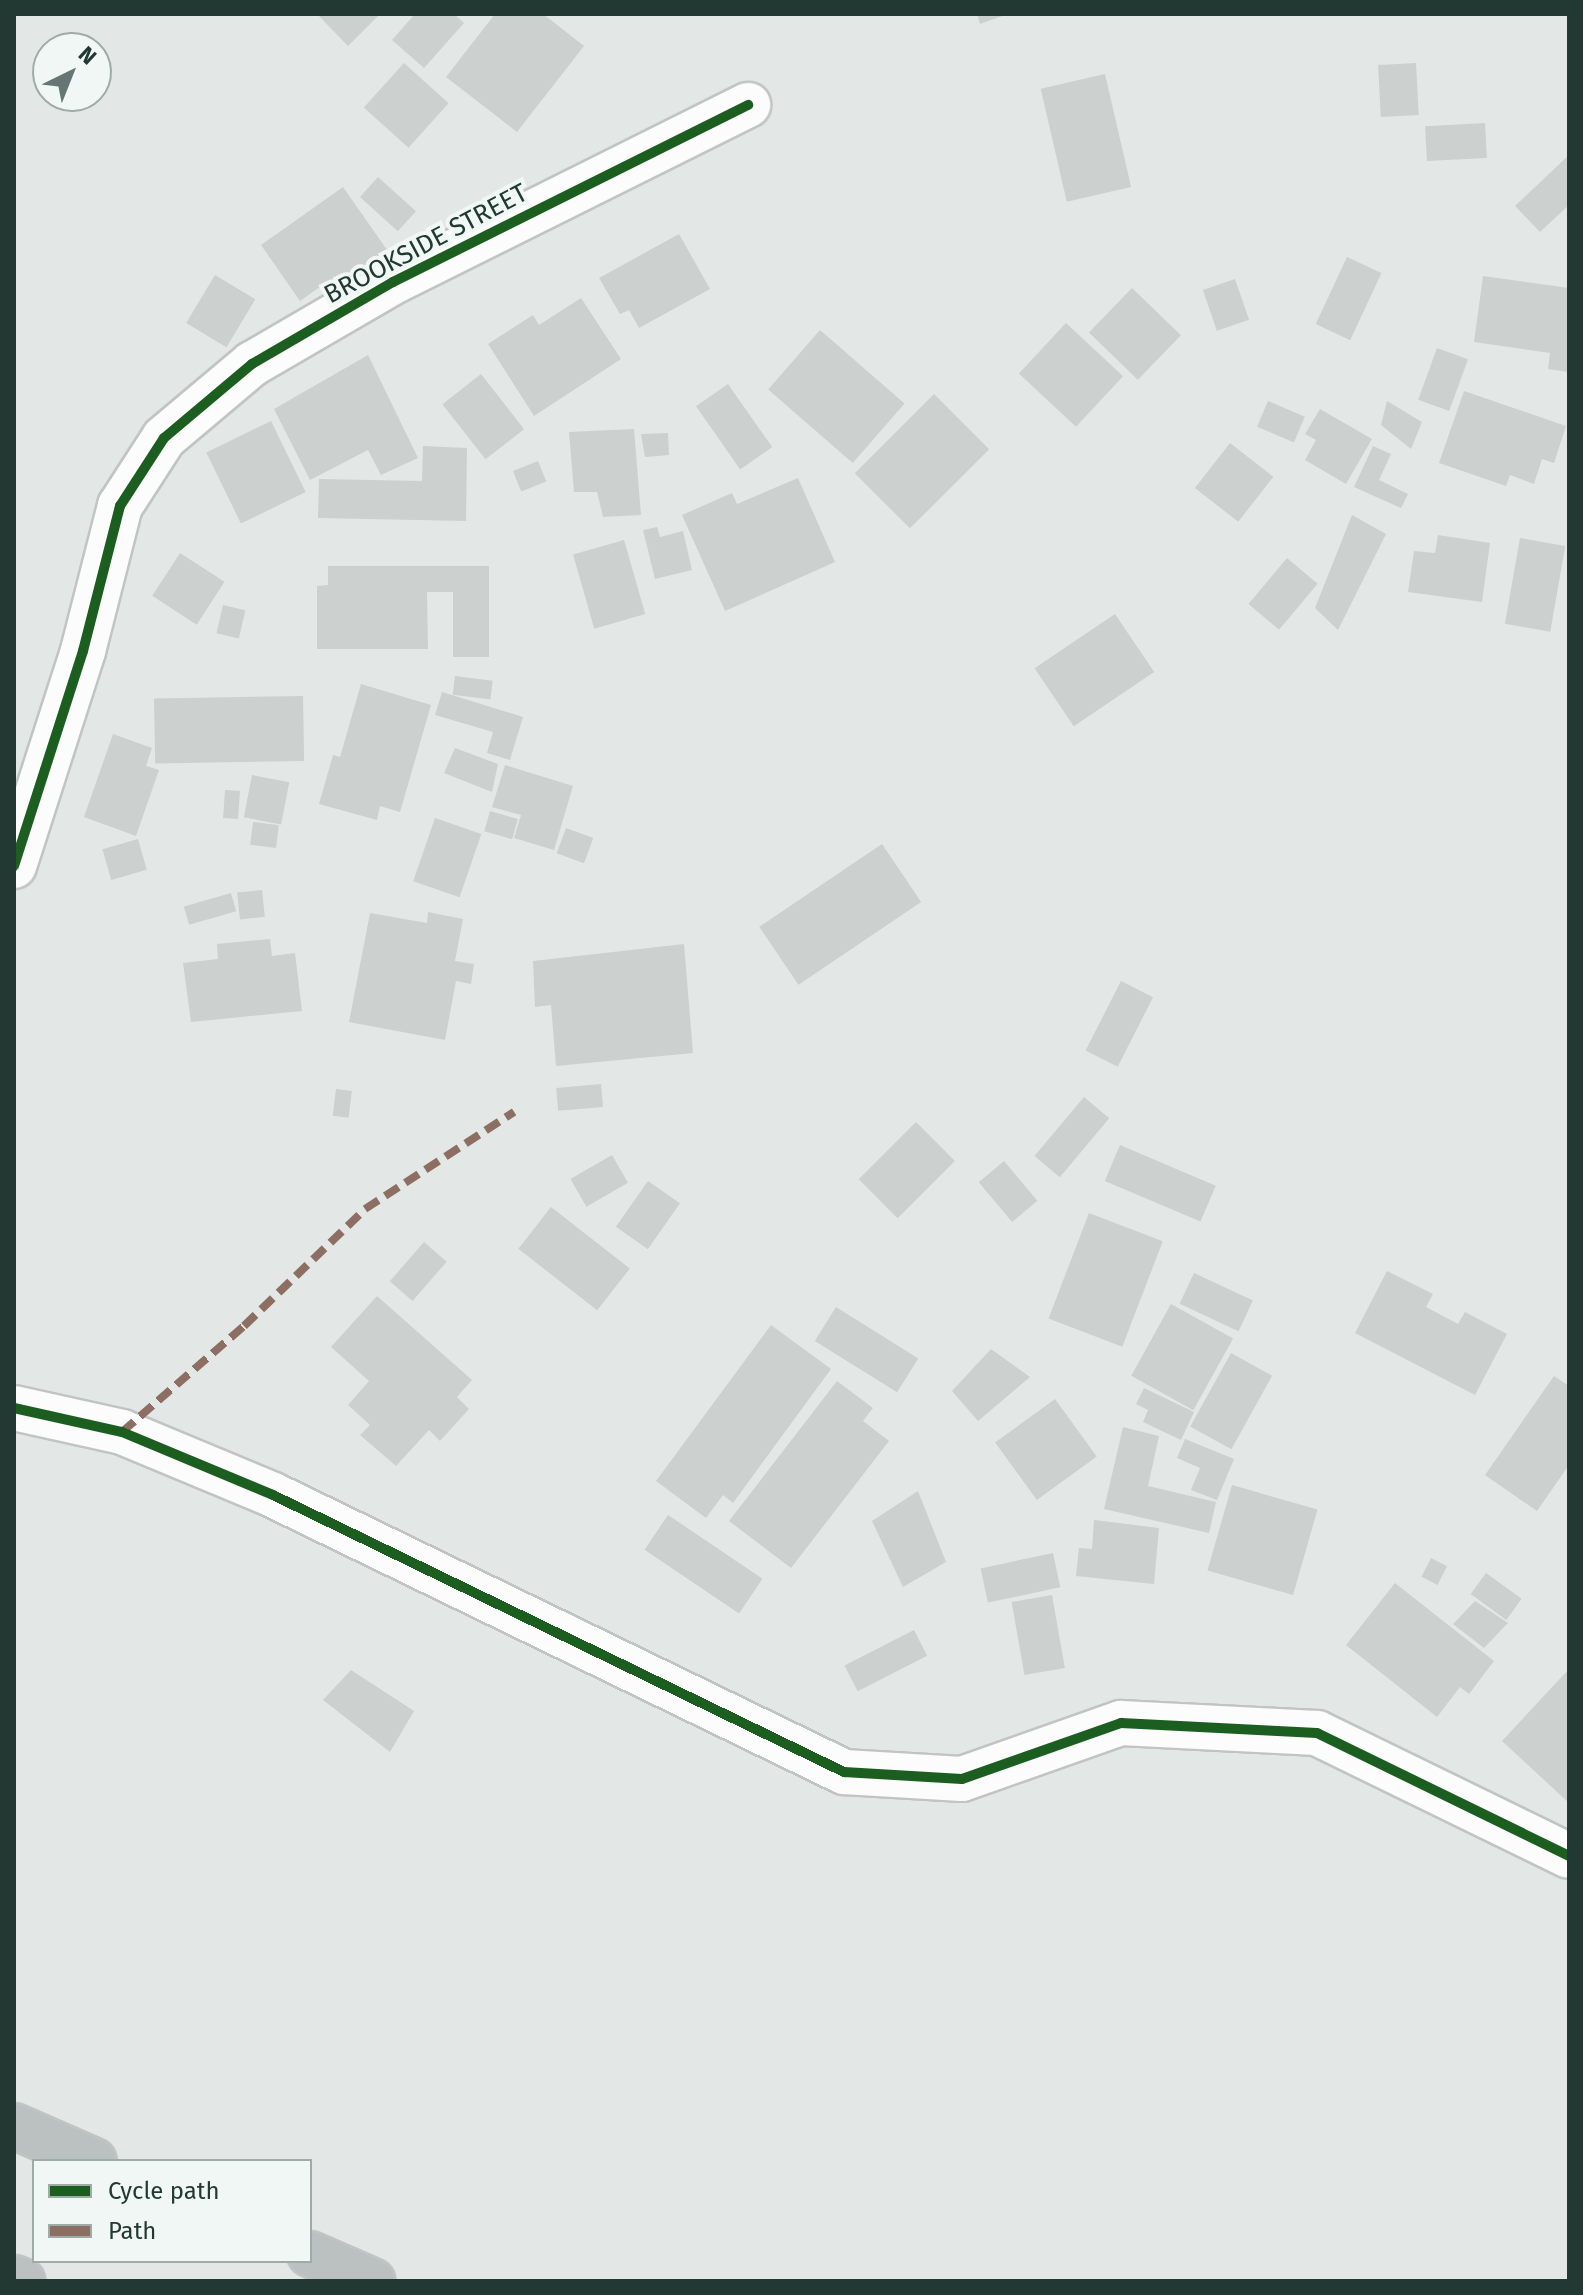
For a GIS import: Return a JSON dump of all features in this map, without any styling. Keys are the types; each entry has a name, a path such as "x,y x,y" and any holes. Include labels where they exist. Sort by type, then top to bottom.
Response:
{"highway":[{"path":"14,2126 89,2159"},
{"path":"312,2255 372,2281"},
{"path":"14,2278 22,2281"}],"street":[{"name":"BROOKSIDE STREET","path":"14,866 83,651 120,506 164,438 252,364 393,282 748,105"},
{"path":"14,1408 122,1432 273,1495 844,1772 962,1779 1121,1723 1317,1733 1569,1856"}],"building":[{"path":"317,14 380,14 348,46"},
{"path":"415,14 454,14 464,23 424,68 392,40"},
{"path":"495,14 543,14 584,46 517,132 446,77"},
{"path":"977,14 1008,14 980,24"},
{"path":"404,63 449,103 408,148 364,108"},
{"path":"1416,63 1419,115 1381,117 1378,65"},
{"path":"1105,74 1131,187 1067,202 1041,89"},
{"path":"1485,123 1487,158 1427,161 1425,126"},
{"path":"1569,155 1569,205 1540,232 1515,206"},
{"path":"378,177 416,211 398,231 360,197"},
{"path":"343,187 392,257 342,293 331,279 300,301 261,245"},
{"path":"679,234 710,289 639,328 629,310 620,314 599,278"},
{"path":"1347,257 1381,273 1350,340 1316,324"},
{"path":"215,275 255,299 226,347 186,323"},
{"path":"1483,276 1569,288 1569,372 1548,369 1550,353 1474,342"},
{"path":"1235,279 1249,320 1217,331 1203,290"},
{"path":"1132,288 1181,335 1138,380 1089,333"},
{"path":"581,298 621,359 534,416 488,344 533,315 539,325"},
{"path":"1066,323 1123,376 1076,427 1019,373"},
{"path":"820,330 905,403 853,463 768,390"},
{"path":"1437,348 1468,359 1449,411 1418,400"},
{"path":"368,355 418,458 381,475 368,450 310,480 274,409"},
{"path":"481,374 524,429 485,459 442,404"},
{"path":"728,384 772,447 740,469 696,406"},
{"path":"1464,391 1566,426 1554,463 1542,459 1534,484 1510,475 1506,486 1439,463"},
{"path":"934,394 989,449 910,528 855,473"},
{"path":"1268,401 1305,417 1294,442 1257,427"},
{"path":"1387,401 1422,422 1411,449 1381,425"},
{"path":"1320,409 1372,439 1346,484 1305,460 1316,440 1305,434"},
{"path":"271,421 306,492 241,524 206,453"},
{"path":"634,429 641,515 603,517 597,492 574,492 569,432"},
{"path":"668,433 669,455 645,457 641,434"},
{"path":"1230,443 1273,477 1238,522 1195,488"},
{"path":"423,446 467,448 466,521 318,518 319,479 422,481"},
{"path":"1373,446 1391,454 1379,480 1408,494 1401,508 1354,487"},
{"path":"538,461 546,481 521,492 513,471"},
{"path":"798,478 835,562 725,611 682,515 732,493 737,504"},
{"path":"1352,515 1386,534 1338,630 1315,608"},
{"path":"657,527 660,537 683,531 692,570 655,579 643,530"},
{"path":"1438,535 1490,543 1482,602 1408,592 1414,551 1435,553"},
{"path":"1520,538 1565,546 1550,632 1505,624"},
{"path":"624,540 645,614 594,629 573,555"},
{"path":"180,553 224,582 197,625 152,596"},
{"path":"1287,558 1318,584 1279,630 1248,604"},
{"path":"328,566 489,566 489,657 453,657 453,592 427,592 428,649 317,649 317,586 328,585"},
{"path":"223,605 245,610 239,638 216,633"},
{"path":"1115,614 1154,672 1074,726 1035,668"},
{"path":"455,676 493,681 490,699 453,695"},
{"path":"361,684 431,705 400,812 380,806 377,820 319,804 333,755 340,757"},
{"path":"442,692 523,717 510,760 487,753 493,732 435,715"},
{"path":"303,696 304,761 155,764 154,699"},
{"path":"113,734 152,748 146,766 159,770 136,836 84,817"},
{"path":"455,748 498,764 492,792 444,773"},
{"path":"505,765 573,786 554,850 514,838 521,815 492,807"},
{"path":"252,775 289,782 281,824 244,817"},
{"path":"225,790 240,791 238,819 223,818"},
{"path":"490,811 518,819 512,839 484,831"},
{"path":"435,818 481,834 460,897 413,881"},
{"path":"253,822 279,825 276,848 250,845"},
{"path":"566,828 593,838 584,863 557,853"},
{"path":"138,839 147,870 111,880 102,849"},
{"path":"882,844 921,902 798,985 759,927"},
{"path":"262,890 265,917 240,919 237,893"},
{"path":"231,893 236,911 189,925 184,907"},
{"path":"428,912 463,919 455,961 474,964 471,984 456,981 445,1040 349,1022 370,913 427,923"},
{"path":"270,939 272,956 295,953 302,1011 191,1022 183,963 218,959 217,944"},
{"path":"684,944 693,1053 556,1066 551,1005 535,1007 533,961"},
{"path":"1121,981 1153,997 1118,1067 1086,1050"},
{"path":"601,1084 603,1107 558,1111 556,1088"},
{"path":"336,1089 352,1091 349,1118 333,1116"},
{"path":"1084,1097 1109,1118 1060,1177 1035,1156"},
{"path":"916,1122 955,1161 898,1218 859,1179"},
{"path":"1120,1145 1216,1186 1200,1222 1105,1181"},
{"path":"612,1155 628,1183 586,1207 570,1179"},
{"path":"1004,1161 1037,1201 1012,1222 979,1182"},
{"path":"648,1181 680,1203 648,1249 616,1227"},
{"path":"551,1207 630,1269 597,1310 518,1249"},
{"path":"1089,1213 1163,1241 1122,1347 1049,1318"},
{"path":"424,1242 447,1262 413,1301 390,1281"},
{"path":"1387,1271 1433,1294 1426,1307 1458,1324 1465,1312 1507,1334 1475,1395 1355,1333"},
{"path":"1194,1273 1253,1300 1239,1331 1180,1304"},
{"path":"377,1296 472,1380 457,1397 469,1409 440,1441 429,1430 396,1466 360,1435 370,1425 348,1405 369,1381 331,1347"},
{"path":"1171,1304 1233,1338 1193,1410 1131,1376"},
{"path":"836,1307 918,1358 897,1392 815,1341"},
{"path":"771,1325 831,1369 733,1503 723,1495 706,1518 656,1481"},
{"path":"991,1349 1030,1377 978,1421 952,1391"},
{"path":"1231,1353 1272,1376 1231,1449 1190,1426"},
{"path":"1554,1376 1569,1386 1569,1465 1537,1511 1485,1475"},
{"path":"837,1381 873,1408 863,1421 889,1441 791,1568 729,1521"},
{"path":"1144,1388 1194,1412 1181,1440 1143,1422 1148,1410 1136,1404"},
{"path":"1055,1399 1097,1456 1037,1500 995,1442"},
{"path":"1123,1427 1159,1436 1148,1486 1216,1502 1209,1533 1104,1509"},
{"path":"1185,1439 1234,1459 1217,1500 1191,1490 1200,1468 1177,1458"},
{"path":"1232,1485 1318,1510 1293,1595 1207,1571"},
{"path":"918,1491 946,1562 903,1587 872,1521"},
{"path":"668,1515 763,1579 739,1614 645,1550"},
{"path":"1094,1520 1159,1528 1154,1584 1076,1576 1079,1548 1092,1549"},
{"path":"1053,1553 1060,1587 988,1603 981,1568"},
{"path":"1431,1558 1447,1566 1438,1585 1421,1577"},
{"path":"1486,1573 1522,1599 1506,1620 1471,1594"},
{"path":"1395,1583 1494,1661 1469,1694 1460,1687 1437,1717 1346,1645"},
{"path":"1052,1595 1065,1668 1024,1675 1012,1602"},
{"path":"1475,1601 1508,1623 1484,1648 1453,1624"},
{"path":"914,1630 927,1656 858,1691 845,1665"},
{"path":"1569,1669 1569,1803 1502,1741"},
{"path":"351,1670 414,1711 390,1752 323,1700"}],"marked path":[{"path":"122,1432 244,1326 365,1209 514,1112"}],"cycle path":[{"path":"14,866 83,651 120,506 164,438 252,364 393,282 748,105"},
{"path":"14,1408 122,1432 273,1495 844,1772 962,1779 1121,1723 1317,1733 1569,1856"}]}
